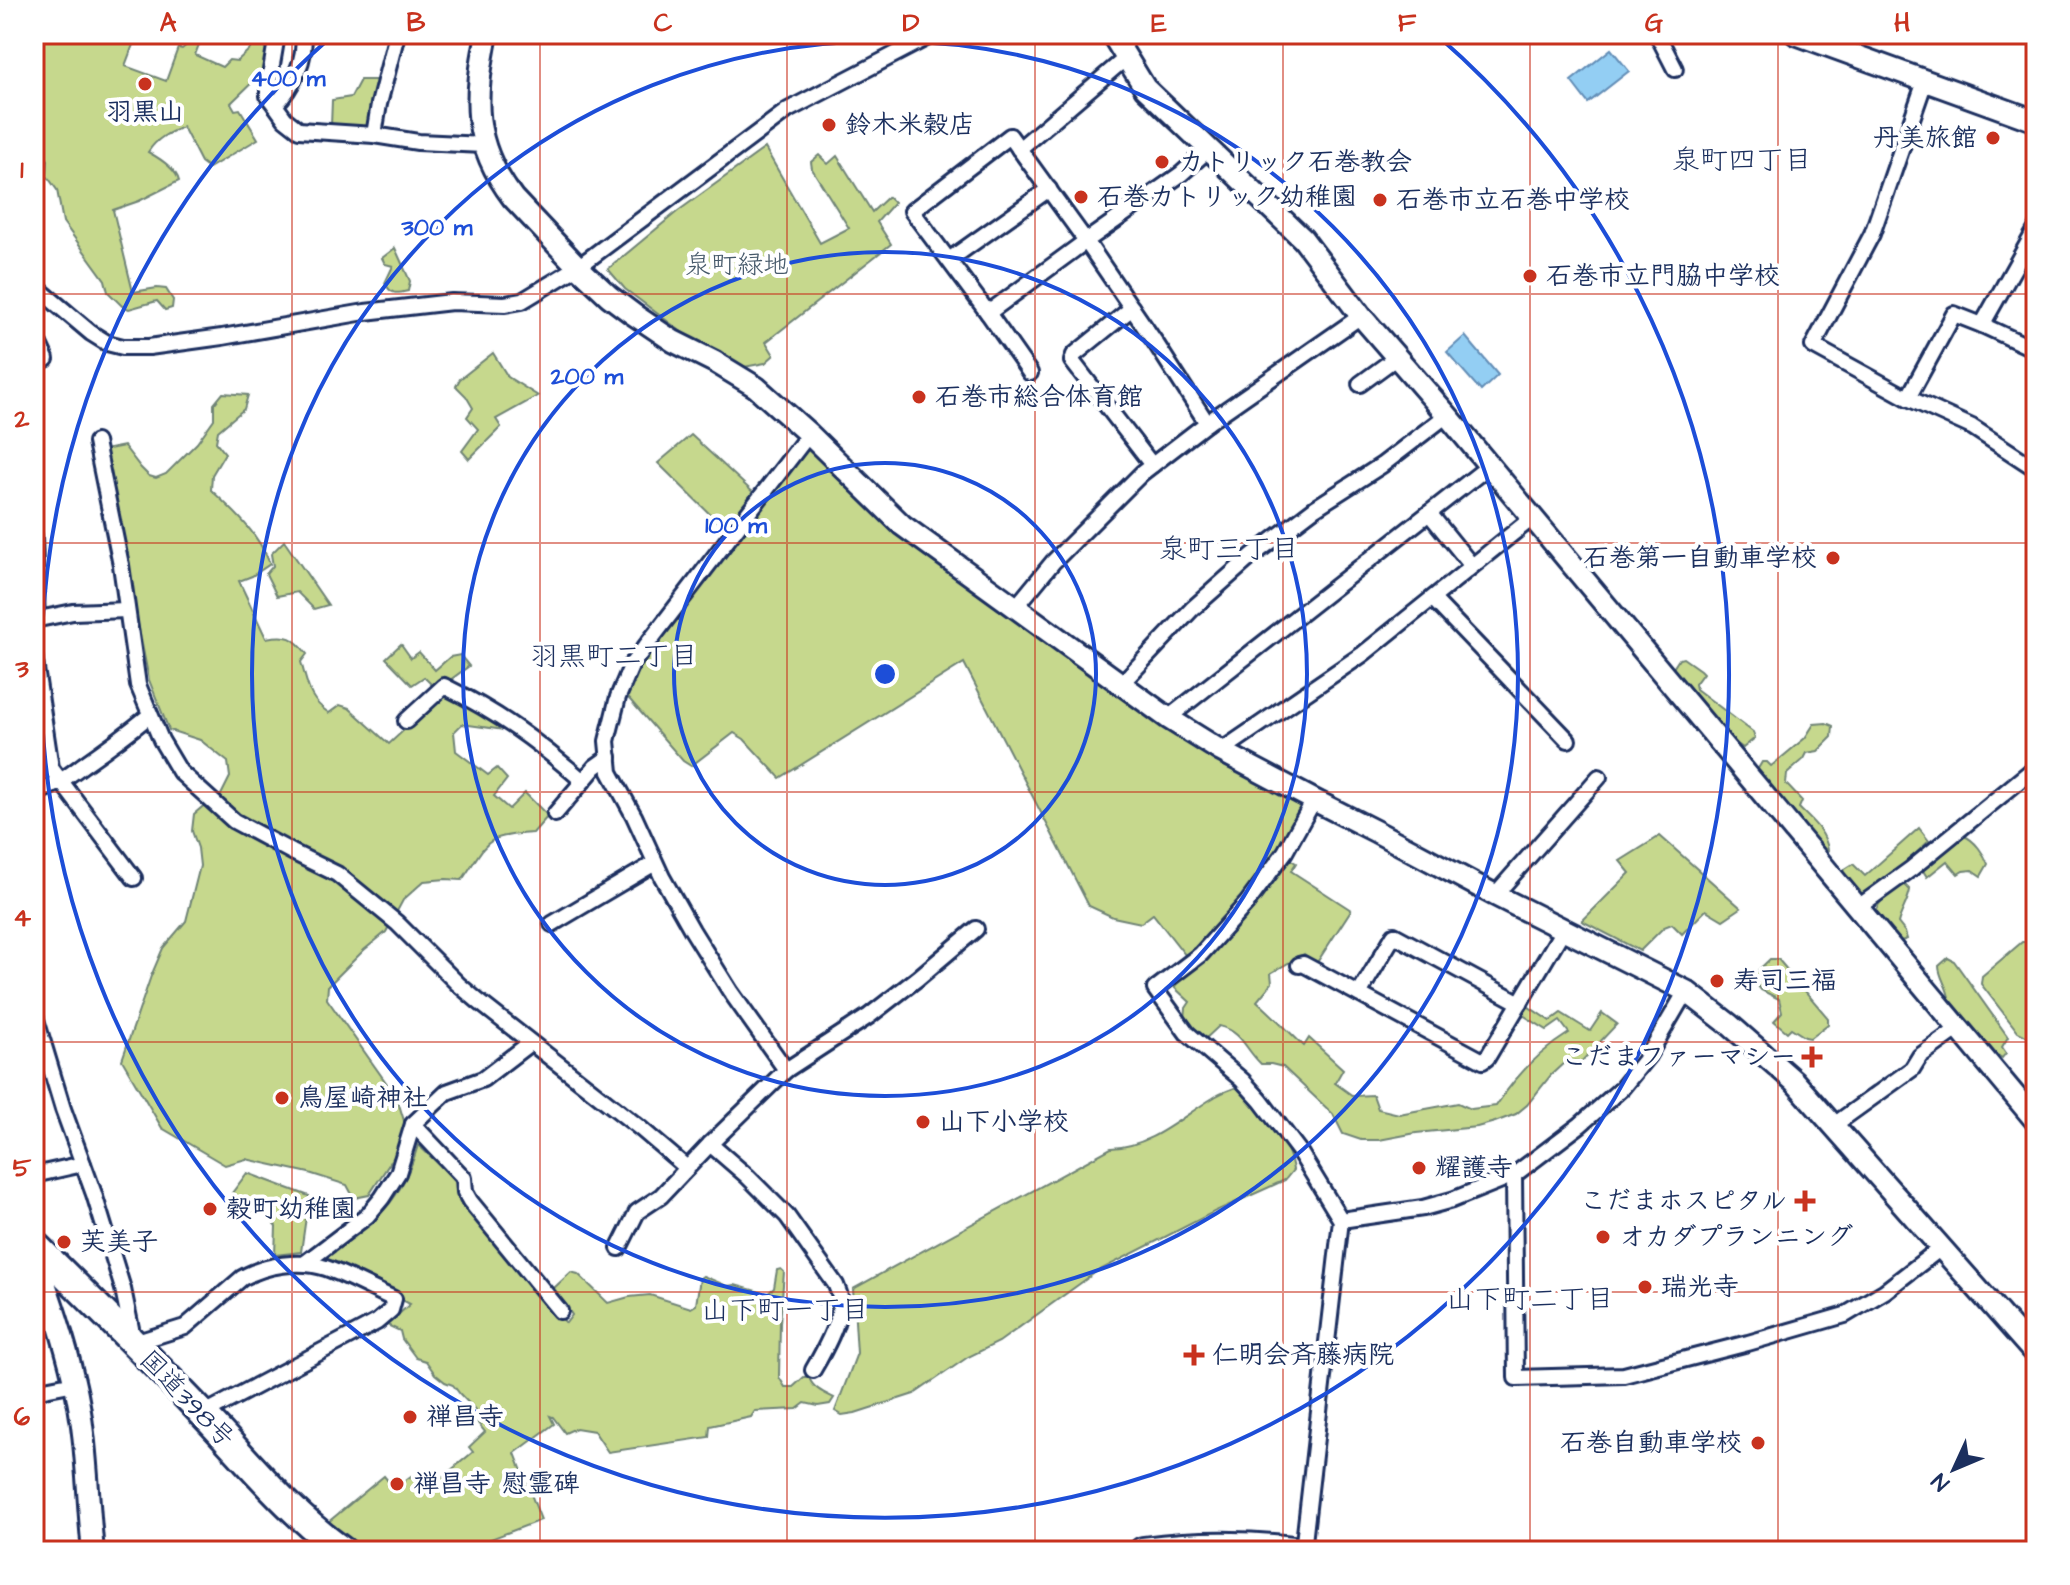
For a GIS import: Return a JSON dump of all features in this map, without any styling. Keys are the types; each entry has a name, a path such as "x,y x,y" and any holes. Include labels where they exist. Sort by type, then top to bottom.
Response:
{"highway":[{"name":"国道398号","path":"34,1244 203,1414 275,1493 343,1551"},
{"path":"1143,1551 1180,1546 1302,1551"}],"street":[{"path":"275,105 284,96 300,64 305,45 303,34"},
{"path":"374,135 397,34"},
{"path":"487,34 477,100 484,145 502,183 578,267 633,314 673,341 756,387 902,525 1168,718 1221,751 1686,991 1794,1081 2036,1355"},
{"path":"34,285 64,313 107,343 123,347 149,347 222,337 365,312 452,302 505,304 522,301 578,267 788,110 934,34"},
{"path":"1112,34 1145,88 1303,239 1361,316 2036,1121"},
{"path":"1657,34 1675,69"},
{"path":"1796,34 2036,121"},
{"path":"277,35 268,96 285,119 299,130 484,145"},
{"path":"1019,149 1127,57"},
{"path":"1925,81 1872,234 1813,346 1908,398 1972,427 2036,469"},
{"path":"1030,373 912,211 1010,136 1132,308 1207,423"},
{"path":"988,313 1181,174 1210,148"},
{"path":"949,260 1049,189"},
{"path":"1982,325 2036,229"},
{"path":"1132,308 1074,355 1072,361 1152,465"},
{"path":"1908,398 1954,314 2036,350"},
{"path":"1016,607 1053,562 1142,473 1207,423 1361,316"},
{"path":"34,363 46,359 39,344"},
{"path":"1360,384 1397,357"},
{"path":"1121,684 1192,609 1253,555 1315,508 1382,465 1447,415"},
{"path":"786,1070 730,991 655,863 610,772 607,741 618,697 632,664 809,434"},
{"path":"96,442 121,565 138,685 161,740 180,772 234,821 337,874 397,923 458,984 687,1168"},
{"path":"1168,718 1489,466"},
{"path":"1429,513 1472,566"},
{"path":"1221,751 1363,654 1532,518"},
{"path":"34,536 35,620 73,612 127,610"},
{"path":"1433,599 1568,740"},
{"path":"34,655 51,768 134,878"},
{"path":"406,721 444,686 512,723 583,781"},
{"path":"34,793 59,781 150,715"},
{"path":"555,814 595,767 609,757"},
{"path":"1857,908 1911,869 2036,767"},
{"path":"1495,895 1599,777"},
{"path":"1302,1551 1341,1220 1299,1151 1261,1101 1242,1080 1187,1033 1155,989 1201,954 1247,903 1285,852 1314,800"},
{"path":"552,924 655,863"},
{"path":"619,1248 637,1212 661,1196 786,1070 869,1016 976,929"},
{"path":"1299,965 1303,964 1483,1061 1563,930"},
{"path":"1359,994 1394,935 1520,1003"},
{"path":"1341,1220 1423,1208 1514,1175 1580,1125 1622,1088 1648,1056 1686,991"},
{"path":"34,1013 123,1289 134,1343 185,1327 242,1278 252,1272 275,1267 305,1263 325,1267 394,1299 391,1310 377,1322 203,1414"},
{"path":"1834,1125 1912,1069 1920,1056 1959,1028"},
{"path":"305,1263 367,1216 382,1198 398,1173 413,1124 447,1092 483,1079 530,1043"},
{"path":"413,1124 464,1178 465,1192 470,1201 560,1311"},
{"path":"710,1144 787,1216 836,1285 840,1310 813,1370"},
{"path":"34,1175 83,1164"},
{"path":"1514,1175 1516,1378 1624,1375 1845,1315 1885,1291 1942,1247"},
{"path":"34,1252 75,1383 93,1551"},
{"path":"50,1300 66,1288 85,1294"},
{"path":"34,1391 75,1383"}],"green space":[{"path":"55,34 137,34 125,66 166,81 178,48 182,49 189,43 190,34 203,34 195,55 222,67 229,60 237,61 250,49 251,41 246,34 271,34 263,72 231,103 235,110 240,109 258,139 209,168 201,162 183,127 172,131 148,152 171,168 179,181 113,210 133,292 166,289 173,300 172,308 165,310 157,301 129,309 122,306 108,292 105,280 63,222 57,190 47,176 48,160 34,139 34,46"},
{"path":"360,80 377,80 367,128 331,126 332,100 351,97"},
{"name":"泉町緑地","path":"765,148 820,243 849,228 812,169 811,162 819,155 828,164 837,156 872,212 888,197 894,203 877,222 891,244 766,342 774,355 765,363 739,368 691,339 625,289 608,269 678,211"},
{"path":"395,248 410,281 408,291 400,293 394,293 387,287 385,283 393,266 385,264 382,258"},
{"path":"493,353 508,377 538,396 496,419 501,427 469,459 462,451 478,429 467,417 473,408 456,386 460,379"},
{"path":"223,393 248,395 244,409 218,431 216,442 225,453 212,475 211,490 253,533 270,564 239,581 266,638 280,636 298,644 307,654 301,662 310,691 317,702 329,713 340,705 349,708 389,744 445,692 511,731 462,724 454,732 456,751 488,775 497,768 507,779 494,796 509,809 525,793 548,816 533,833 504,836 488,843 462,880 424,881 403,900 386,932 328,986 327,999 397,1098 405,1124 395,1155 369,1195 354,1198 347,1185 309,1173 246,1159 225,1165 162,1128 122,1060 163,948 186,921 200,866 192,831 194,814 208,802 218,801 230,777 228,762 200,740 169,730 149,680 104,450 124,446 149,476 156,478 166,474 197,443 214,419 214,404"},
{"path":"691,435 756,495 727,531 658,463"},
{"path":"808,443 906,535 1307,803 1282,849 1207,937 1186,956 1153,914 1141,923 1113,917 1089,906 964,663 780,778 744,739 734,733 691,766 683,761 624,693 635,666"},
{"path":"284,541 328,605 314,609 297,592 277,596 266,574 273,566 271,554"},
{"path":"401,644 411,658 419,652 435,670 450,657 460,655 469,666 450,680 433,686 424,677 412,685 386,658"},
{"path":"1683,658 1703,673 1695,684 1696,689 1753,732 1755,738 1743,748 1719,731 1670,673"},
{"path":"1814,724 1833,726 1832,737 1818,751 1807,753 1787,774 1786,784 1802,801 1799,808 1824,838 1828,850 1822,850 1756,772 1762,762 1771,766 1775,763 1805,738"},
{"path":"1919,828 1929,841 1865,896 1855,894 1844,880 1842,871 1853,864 1865,876"},
{"path":"1660,836 1741,908 1723,920 1706,910 1682,934 1672,924 1664,927 1640,951 1582,921 1630,873 1620,861"},
{"path":"1964,836 1979,848 1988,864 1981,876 1972,870 1958,874 1947,861 1927,877 1922,869"},
{"path":"1288,858 1296,863 1291,871 1351,910 1316,964 1304,954 1271,973 1272,983 1257,1001 1304,1046 1309,1038 1343,1069 1335,1083 1353,1096 1373,1095 1378,1109 1399,1114 1458,1103 1471,1109 1496,1106 1529,1065 1569,1033 1560,1021 1547,1030 1518,1012 1523,1003 1550,1021 1561,1013 1590,1031 1602,1013 1617,1024 1581,1062 1567,1060 1516,1114 1477,1127 1379,1140 1361,1140 1343,1134 1333,1114 1283,1067 1261,1064 1233,1032 1219,1026 1202,1042 1185,1019 1190,1002 1175,988 1176,980"},
{"path":"1905,885 1910,890 1898,923 1907,939 1901,941 1875,914 1886,896"},
{"path":"2022,942 2036,947 2036,1033 2026,1036 2018,1032 1981,984 1982,976"},
{"path":"1948,958 1954,961 2008,1037 2002,1047 2006,1053 2002,1058 1949,998 1939,966"},
{"path":"1770,959 1778,959 1828,1018 1828,1024 1810,1038 1791,1028 1787,1032 1774,1021 1782,1012 1779,999 1761,990 1751,977"},
{"path":"1237,1087 1263,1114 1286,1147 1293,1170 1285,1180 1096,1272 999,1342 968,1357 914,1394 855,1413 842,1415 835,1411 857,1353 853,1289 1111,1148 1152,1137 1216,1096"},
{"path":"418,1145 455,1179 460,1203 566,1323 572,1315 554,1288 571,1272 578,1274 608,1303 650,1295 691,1308 696,1305 700,1278 703,1276 727,1286 735,1285 767,1294 774,1288 777,1270 781,1269 784,1272 779,1377 785,1387 793,1387 804,1377 809,1377 816,1387 834,1398 830,1404 818,1406 805,1403 797,1409 755,1411 751,1417 710,1426 709,1437 608,1452 594,1431 576,1428 565,1433 550,1416 554,1424 515,1453 541,1520 488,1540 490,1545 470,1551 367,1551 352,1544 327,1523 384,1476 394,1488 411,1476 421,1488 428,1489 473,1452 469,1447 485,1432 477,1422 482,1417 453,1385 435,1374 426,1361 416,1358 400,1331 387,1325 410,1304 323,1259 370,1223 393,1199 403,1184"},
{"path":"247,1173 309,1196 301,1252 275,1255 276,1226 264,1212 244,1210 232,1193"}],"water":[{"path":"1611,49 1629,71 1588,103 1571,81"},
{"path":"1465,336 1498,375 1481,391 1447,352"}],"place":[{"name":"羽黒山","path":"145,84"},
{"name":"鈴木米穀店","path":"829,125"},
{"name":"丹美旅館","path":"1993,138"},
{"name":"カトリック石巻教会","path":"1162,162"},
{"name":"石巻カトリック幼稚園","path":"1081,197"},
{"name":"石巻市立石巻中学校","path":"1380,200"},
{"name":"石巻市立門脇中学校","path":"1530,276"},
{"name":"石巻市総合体育館","path":"919,397"},
{"name":"石巻第一自動車学校","path":"1833,558"},
{"name":"寿司三福","path":"1717,981"},
{"name":"こだまファーマシー","path":"1812,1057"},
{"name":"鳥屋崎神社","path":"282,1098"},
{"name":"山下小学校","path":"923,1122"},
{"name":"耀護寺","path":"1419,1168"},
{"name":"こだまホスピタル","path":"1805,1201"},
{"name":"穀町幼稚園","path":"210,1209"},
{"name":"オカダプランニング","path":"1603,1237"},
{"name":"芙美子","path":"64,1242"},
{"name":"瑞光寺","path":"1645,1287"},
{"name":"仁明会斉藤病院","path":"1194,1355"},
{"name":"禅昌寺","path":"410,1417"},
{"name":"石巻自動車学校","path":"1758,1443"},
{"name":"禅昌寺 慰霊碑","path":"397,1484"}],"district":[{"name":"泉町四丁目","path":"1742,160"},
{"name":"泉町三丁目","path":"1229,549"},
{"name":"羽黒町二丁目","path":"614,656"},
{"name":"山下町二丁目","path":"1530,1299"},
{"name":"山下町一丁目","path":"785,1310"}]}
